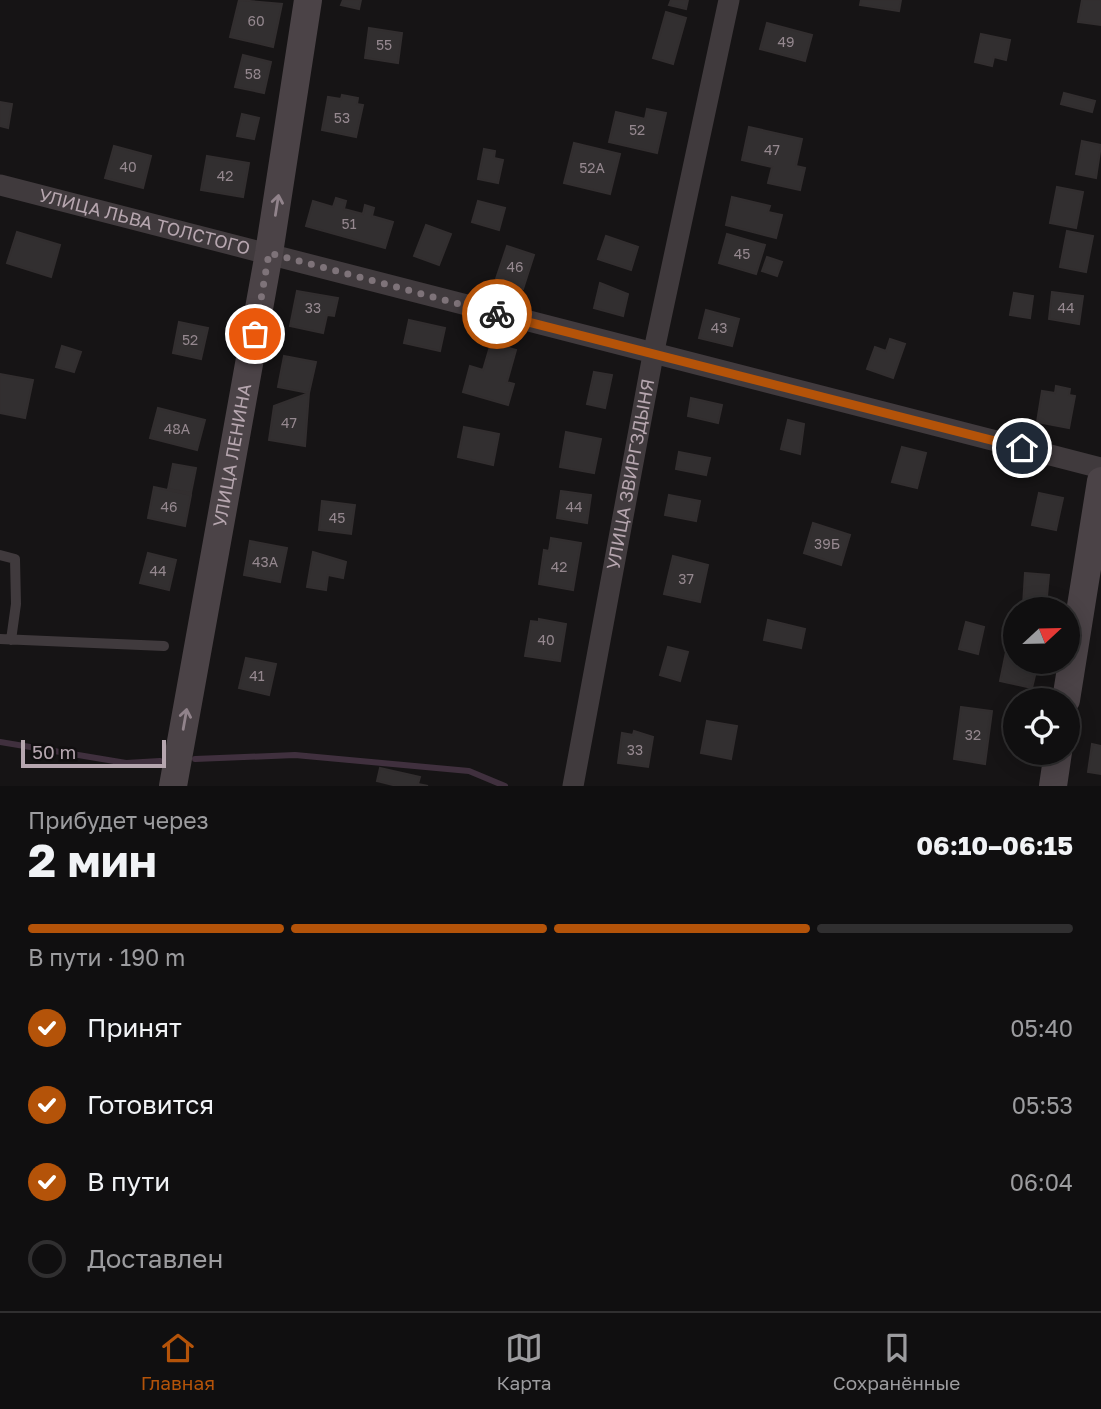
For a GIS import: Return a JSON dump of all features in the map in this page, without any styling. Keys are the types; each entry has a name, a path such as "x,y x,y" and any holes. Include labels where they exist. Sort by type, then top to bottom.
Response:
{"main road":[{"name":"УЛИЦА ЛЕНИНА","path":"173,786 269,253 308,0"},
{"path":"1068,688 1101,481"},
{"path":"1053,786 1056,765"}],"street":[{"name":"УЛИЦА ЗВИРГЗДЫНЯ","path":"573,786 653,355 729,0"},
{"name":"УЛИЦА ЛЬВА ТОЛСТОГО","path":"0,185 1101,468"}],"lane":[{"path":"0,555 15,559 16,604 6,640 164,646"}],"building":[{"path":"239,0 282,4 273,47 230,37"},
{"path":"343,0 361,0 359,9 341,5"},
{"path":"671,0 688,0 686,9 669,5"},
{"path":"861,0 901,0 899,11 860,5"},
{"path":"1082,0 1101,0 1101,25 1078,22"},
{"path":"666,12 686,18 673,64 653,58"},
{"path":"767,23 812,35 805,61 760,49"},
{"path":"369,28 402,33 398,63 365,58"},
{"path":"981,34 1010,40 1006,60 994,57 992,66 975,62"},
{"path":"243,55 271,62 264,93 235,87"},
{"path":"1064,93 1095,101 1092,112 1061,104"},
{"path":"342,95 358,98 357,104 363,105 356,137 322,130 328,97 341,99"},
{"path":"0,102 12,104 8,128 0,126"},
{"path":"647,109 666,113 657,153 609,142 616,112 645,119"},
{"path":"242,114 259,118 254,139 237,136"},
{"path":"749,127 802,139 796,166 805,168 800,190 768,183 772,167 742,160"},
{"path":"1082,141 1101,145 1096,178 1076,174"},
{"path":"574,143 620,154 610,194 564,183"},
{"path":"114,146 151,156 143,188 105,178"},
{"path":"484,149 495,151 494,158 503,160 498,183 478,179"},
{"path":"207,156 249,163 243,197 201,190"},
{"path":"1057,187 1083,192 1076,228 1050,223"},
{"path":"732,197 770,206 768,212 782,215 776,238 726,225"},
{"path":"336,198 346,201 344,209 363,214 365,205 374,208 372,216 393,222 385,248 306,226 313,201 333,207"},
{"path":"478,201 505,208 499,230 472,222"},
{"path":"426,225 451,234 439,265 414,256"},
{"path":"1067,231 1093,236 1086,272 1060,267"},
{"path":"17,232 60,245 51,277 7,263"},
{"path":"727,234 765,245 756,274 719,263"},
{"path":"606,236 638,247 631,270 598,259"},
{"path":"507,246 534,255 523,289 496,279"},
{"path":"767,257 782,262 777,276 762,271"},
{"path":"600,283 628,294 623,316 594,308"},
{"path":"297,291 338,298 334,316 327,315 323,333 290,326"},
{"path":"1052,292 1083,296 1079,324 1049,319"},
{"path":"1014,293 1033,296 1030,318 1010,315"},
{"path":"706,310 739,319 732,346 699,338"},
{"path":"409,320 445,328 440,351 404,343"},
{"path":"179,322 208,328 201,359 173,353"},
{"path":"890,339 905,344 893,378 867,369 875,347 886,351"},
{"path":"491,343 516,350 507,382 514,384 508,405 463,392 470,366 483,370"},
{"path":"62,346 81,352 74,372 56,367"},
{"path":"284,356 316,362 309,393 278,387"},
{"path":"594,372 612,375 605,408 587,404"},
{"path":"0,374 33,380 25,418 0,413"},
{"path":"1056,386 1070,389 1069,395 1075,396 1069,428 1037,422 1042,391 1055,393"},
{"path":"309,393 305,446 269,440 274,406"},
{"path":"691,398 722,405 718,423 688,416"},
{"path":"158,408 205,420 197,450 150,438"},
{"path":"788,420 804,424 800,454 781,449"},
{"path":"464,427 499,434 493,465 458,457"},
{"path":"566,432 601,439 594,473 560,467"},
{"path":"902,447 926,453 917,488 892,482"},
{"path":"679,452 710,458 706,475 676,469"},
{"path":"173,464 196,468 191,493 168,489"},
{"path":"154,487 191,495 185,526 148,518"},
{"path":"561,491 591,495 587,523 557,518"},
{"path":"1039,493 1063,498 1056,530 1032,525"},
{"path":"669,495 700,501 696,521 665,515"},
{"path":"322,501 355,505 351,534 319,530"},
{"path":"813,523 850,535 841,565 804,553"},
{"path":"551,538 581,543 573,590 539,584 544,550 549,551"},
{"path":"250,541 287,548 280,582 244,575"},
{"path":"313,552 346,562 343,578 328,575 326,590 307,587"},
{"path":"148,553 176,560 169,590 140,583"},
{"path":"673,556 708,565 700,602 664,594"},
{"path":"1025,573 1049,575 1047,597 1024,597"},
{"path":"539,619 566,624 560,661 525,656 531,621 539,622"},
{"path":"768,620 805,629 801,648 764,640"},
{"path":"966,622 984,627 978,654 959,649"},
{"path":"668,647 688,652 680,681 660,675"},
{"path":"246,658 276,664 269,695 239,688"},
{"path":"1003,666 1003,674 1035,674 1032,688 1000,681"},
{"path":"961,707 992,711 985,764 954,759"},
{"path":"707,721 737,726 731,759 701,753"},
{"path":"634,731 653,737 648,767 618,763 622,733 633,735"},
{"path":"1092,744 1101,746 1101,774 1088,772"},
{"path":"380,768 420,777 418,784 428,786 397,786 377,781"}],"waterway":[{"path":"0,742 126,763 160,761"},
{"path":"195,759 295,755 469,771 505,786"}],"way so far":[{"path":"255,334 269,253 497,314"}],"route":[{"path":"497,314 1022,448"}]}
